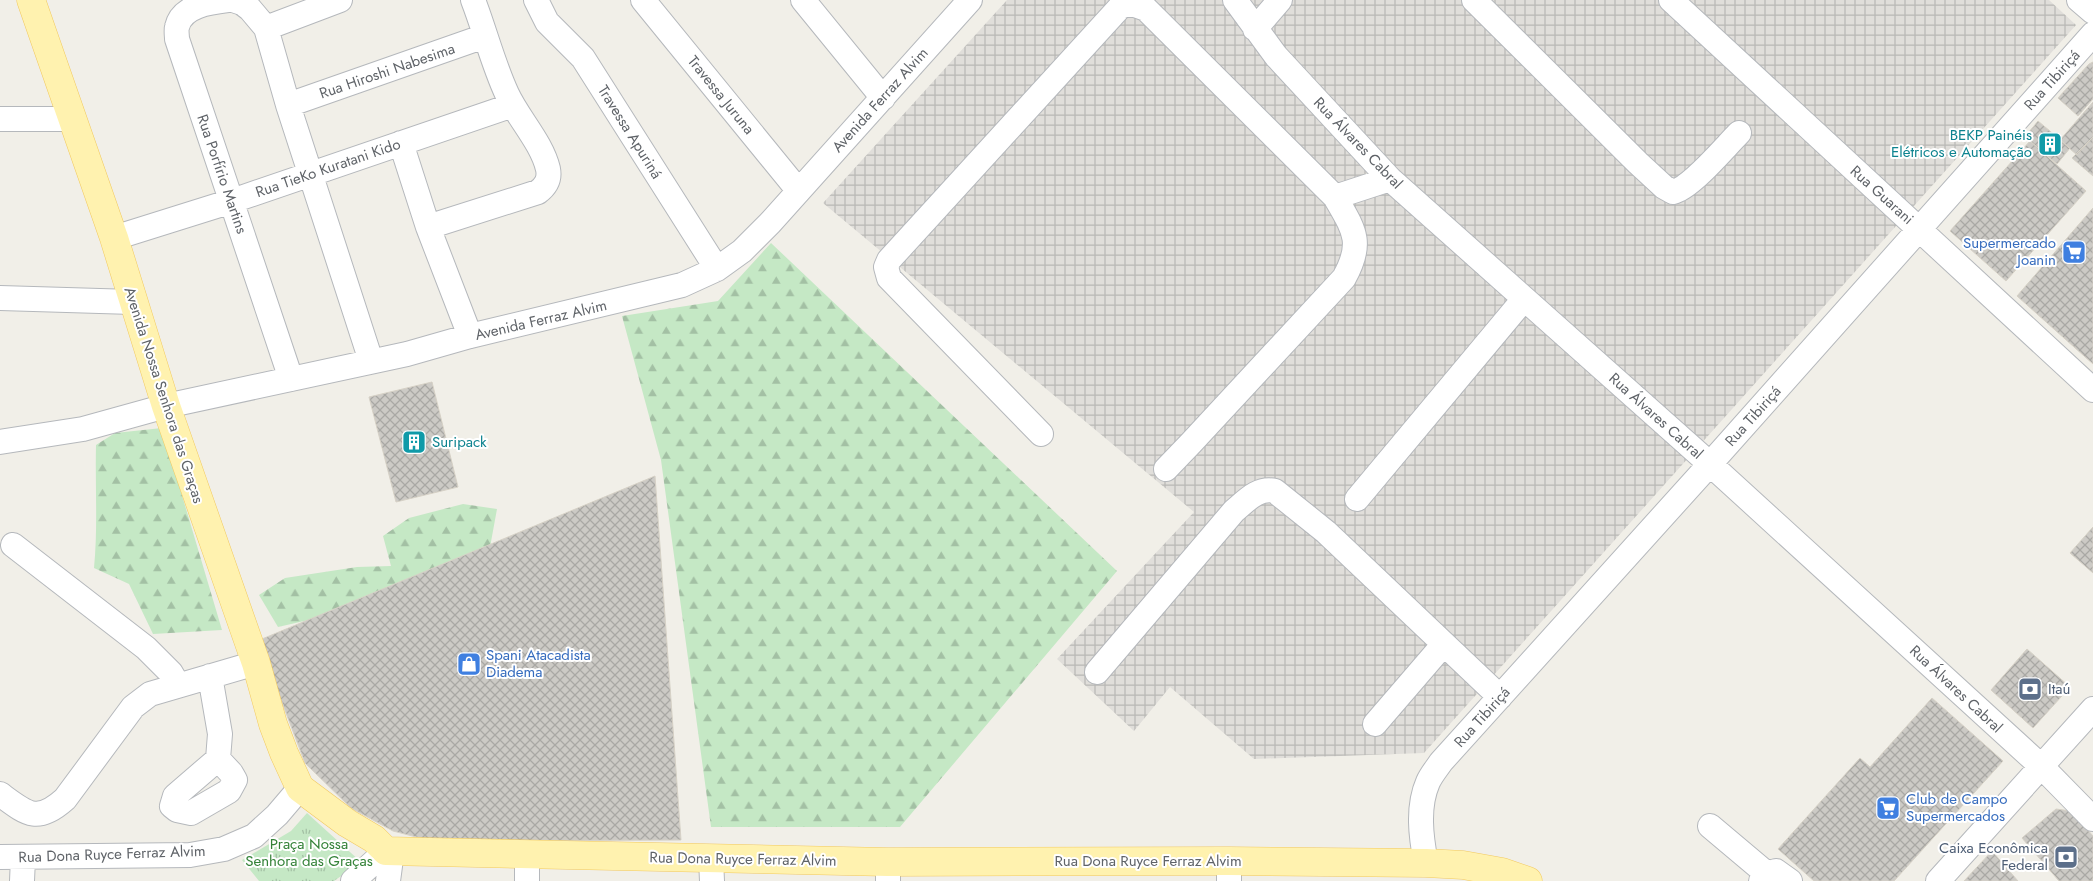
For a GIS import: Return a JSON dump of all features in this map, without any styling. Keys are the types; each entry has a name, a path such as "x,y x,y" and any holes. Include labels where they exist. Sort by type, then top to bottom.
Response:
{"main road":[{"name":"Avenida Nossa Senhora das Graças","path":"31,0 114,238 166,406 256,663 273,724 300,788"},
{"path":"300,788 389,851"},
{"name":"Rua Dona Ruyce Ferraz Alvim","path":"389,851 527,868 888,872 1229,871 1426,863 1502,872 1528,881"}],"street":[{"name":"Rua Porfírio Martins","path":"266,28 250,9 242,3 231,0 198,6 188,12 177,27 177,39 291,379"},
{"path":"340,0 271,24 266,28 288,104 371,361"},
{"path":"428,227 538,192 544,188 548,181 548,170 544,156 512,105 472,0"},
{"name":"Travessa Apuriná","path":"536,0 547,22 573,47 588,66 717,269"},
{"name":"Travessa Juruna","path":"643,0 798,190"},
{"path":"803,0 883,98"},
{"name":"Rua Álvares Cabral","path":"1235,0 1254,29 1332,119 1390,179 1710,464 2042,767 2093,820"},
{"path":"1254,29 1280,0"},
{"path":"1474,0 1638,163 1664,187 1673,192 1680,190 1690,182 1739,133"},
{"name":"Rua Guarani","path":"1671,0 1920,228 2093,390"},
{"name":"Avenida Ferraz Alvim","path":"0,442 83,429 166,406 371,361 682,286 717,269 742,251 770,223 883,98 962,3"},
{"path":"1041,434 889,278 886,267 889,260 1121,6 1132,4 1146,10 1335,197 1352,226 1355,246 1353,261 1344,278 1166,469"},
{"name":"Rua Tibiriçá","path":"1426,863 1421,835 1423,801 1428,782 1441,762 1710,464 2093,34"},
{"name":"Rua Hiroshi Nabesima","path":"288,104 485,36"},
{"name":"Rua TieKo Kuratani Kido","path":"114,238 232,201 512,105"},
{"path":"0,119 73,119"},
{"path":"401,143 428,227 470,336"},
{"path":"1335,197 1390,179"},
{"path":"0,298 133,302"},
{"path":"1357,499 1524,299"},
{"path":"1097,672 1234,511 1252,496 1267,489 1275,491 1326,532 1500,697"},
{"path":"13,545 146,648 170,673 178,685"},
{"path":"1375,724 1443,645"},
{"path":"0,794 23,810 41,815 53,809 65,799 133,707 150,694 256,663"},
{"path":"210,676 220,734 218,759"},
{"path":"1938,881 2093,709"},
{"name":"Rua Dona Ruyce Ferraz Alvim","path":"11,858 190,855 224,849 254,836 300,788"},
{"path":"1710,826 1764,878 1776,871 1790,881"},
{"path":"353,881 389,851"},
{"path":"388,881 389,851"},
{"path":"11,858 22,881"}],"shaded area":[{"path":"1007,0 2049,0 2076,25 1424,753 1254,759 1170,687 1134,731 1057,659 1194,512 823,203"}],"green space":[{"path":"771,243 1117,571 900,827 711,827 661,460 622,316 718,301"},
{"path":"162,428 222,630 153,634 129,584 94,568 96,445 115,433"},
{"path":"463,504 497,509 484,580 278,627 259,595 285,578 357,567 391,566 383,536 409,518"},
{"name":"Praça Nossa Senhora das Graças","path":"307,813 361,862 334,881 259,881 242,860 291,831"}],"building":[{"path":"2093,62 2093,99 2078,116 2058,98"},
{"path":"2093,102 2093,137 2077,155 2060,140"},
{"name":"BEKP Painéis Elétricos e Automação","path":"2038,121 2070,148 2057,164 2024,138"},
{"path":"2093,137 2093,176 2072,158"},
{"path":"2030,141 2086,191 2006,281 1950,231"},
{"name":"Supermercado Joanin","path":"2093,208 2093,364 2017,296"},
{"name":"Suripack","path":"432,382 458,487 396,502 369,397"},
{"name":"Spani Atacadista Diadema","path":"655,476 681,840 432,841 393,831 351,808 305,763 277,689 262,639"},
{"path":"2093,527 2093,573 2070,553"},
{"name":"Itaú","path":"2027,649 2070,687 2033,728 1991,690"},
{"name":"Club de Campo Supermercados","path":"1932,698 2003,761 1894,881 1814,881 1778,849 1860,758 1870,767"},
{"name":"Caixa Econômica Federal","path":"2056,809 2071,811 2093,836 2093,881 2059,881 2022,838"},
{"path":"1992,851 2018,881 1964,881"}],"place":[{"name":"BEKP Painéis Elétricos e Automação","path":"2050,144"},
{"name":"Supermercado Joanin","path":"2074,252"},
{"name":"Suripack","path":"414,442"},
{"name":"Spani Atacadista Diadema","path":"469,664"},
{"name":"Itaú","path":"2030,689"},
{"name":"Club de Campo Supermercados","path":"1888,808"},
{"name":"Caixa Econômica Federal","path":"2066,857"}]}
